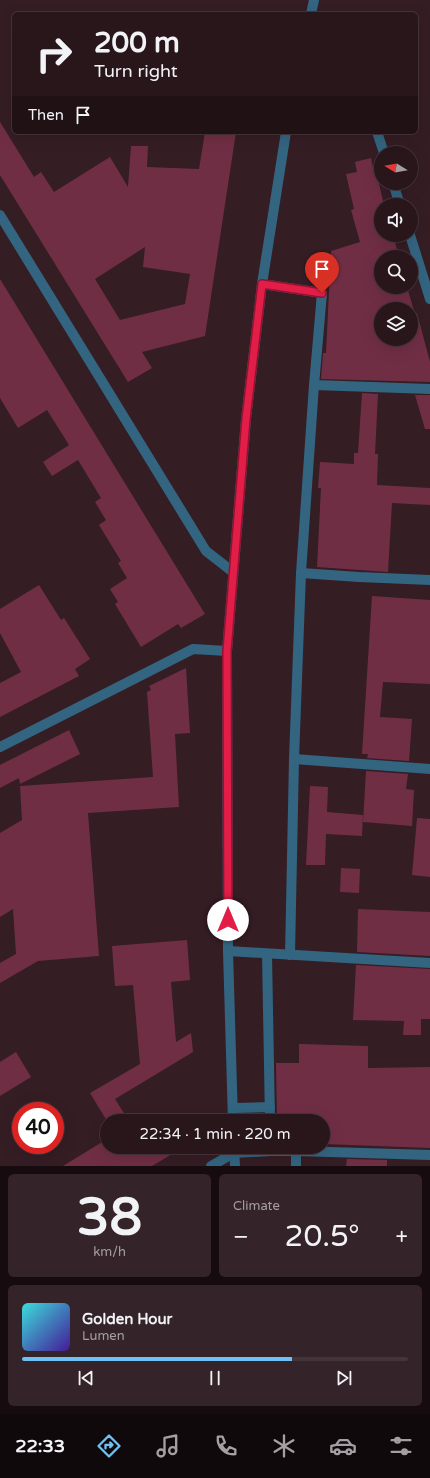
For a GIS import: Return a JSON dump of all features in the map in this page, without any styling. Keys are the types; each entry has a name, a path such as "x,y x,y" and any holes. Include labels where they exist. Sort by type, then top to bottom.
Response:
{"street":[{"path":"311,12 314,0"},
{"path":"233,1114 228,951 227,651 246,419 262,284 286,134"},
{"path":"378,134 382,146"},
{"path":"0,215 206,551 233,572"},
{"path":"412,242 430,299"},
{"path":"262,284 322,293 301,573 294,759 290,955"},
{"path":"314,385 430,388"},
{"path":"301,573 430,580"},
{"path":"0,747 193,649 227,651"},
{"path":"294,759 430,769"},
{"path":"228,951 430,963"},
{"path":"267,954 270,1114"},
{"path":"233,1108 270,1107"},
{"path":"330,1152 430,1155"},
{"path":"211,1166 228,1154"},
{"path":"234,1154 234,1166"},
{"path":"296,1154 296,1166"}],"building":[{"path":"0,122 34,177 41,172 54,192 110,157 128,187 131,146 148,146 147,167 199,169 205,134 236,134 205,336 142,352 152,368 128,382 0,175","holes":["145,247 143,267 190,274 185,304 120,320 95,279"]},
{"path":"371,158 374,168 374,190 380,190 382,198 374,198 374,242 395,242 397,250 374,250 374,294 409,294 411,302 374,302 374,346 418,346 418,317 430,362 430,382 321,379 323,353 326,353 331,251 360,242 351,210 354,209 346,174 357,172 355,162"},
{"path":"0,279 205,614 181,628 178,624 141,647 115,604 118,602 110,589 127,578 118,563 121,561 99,525 106,520 95,502 101,498 78,460 52,476 43,462 69,445 47,410 18,428 0,398"},
{"path":"362,393 378,394 375,454 378,454 377,485 430,488 430,505 392,503 388,572 317,567 321,488 318,488 320,462 354,464 354,453 358,453"},
{"path":"415,395 430,395 430,429 425,429"},
{"path":"39,585 61,620 64,618 90,659 75,669 79,676 0,717 0,683 21,672 0,633 0,609"},
{"path":"372,596 430,600 430,684 383,682 380,717 412,719 409,761 367,758 368,754 362,754"},
{"path":"186,668 190,733 175,734 179,807 88,813 99,956 38,961 0,983 0,963 16,954 13,909 0,917 0,833 22,820 20,786 153,777 147,692 151,690 149,686"},
{"path":"69,730 80,754 20,784 19,778 0,788 0,765"},
{"path":"366,771 408,774 406,789 414,790 412,826 363,822"},
{"path":"310,786 328,787 327,812 363,815 362,836 326,834 325,865 306,865"},
{"path":"417,818 430,819 430,877 412,875"},
{"path":"341,868 360,869 359,893 340,892"},
{"path":"358,909 430,912 430,956 357,952"},
{"path":"187,940 190,980 171,982 176,1042 191,1033 193,1052 115,1099 125,1114 103,1114 90,1093 140,1064 133,985 115,986 112,946"},
{"path":"356,965 430,969 430,1019 421,1019 421,1035 403,1035 404,1021 353,1020"},
{"path":"299,1044 368,1046 368,1068 430,1067 430,1148 330,1144 330,1114 277,1114 276,1063 299,1063"},
{"path":"16,1052 31,1077 0,1096 0,1062"},
{"path":"100,1143 100,1154 172,1154 152,1166 63,1166"},
{"path":"347,1159 387,1160 387,1166 346,1166"}],"route":[{"path":"228,920 227,651 246,419 262,284 322,293"}]}
